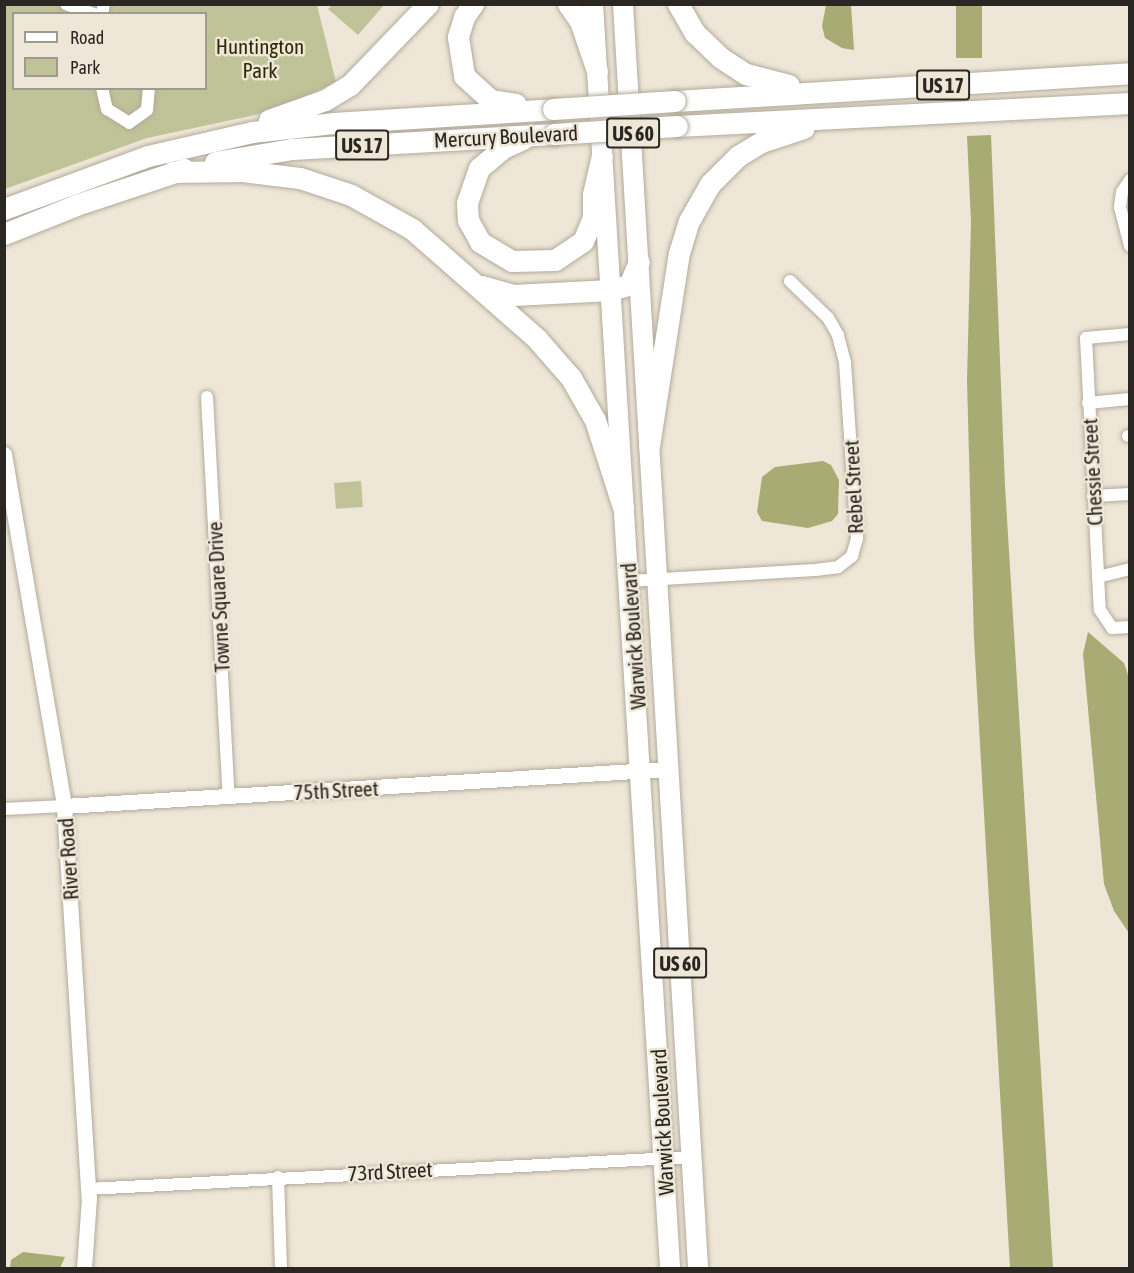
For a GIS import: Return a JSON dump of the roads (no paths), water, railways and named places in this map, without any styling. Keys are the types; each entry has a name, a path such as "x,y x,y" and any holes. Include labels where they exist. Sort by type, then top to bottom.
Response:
{"highway":[{"path":"224,138 337,94 379,59 428,4"},
{"path":"473,4 464,17 458,37 464,76 491,100 553,109"},
{"path":"568,4 580,21 597,71"},
{"path":"678,4 708,46 734,68 777,84 817,88"},
{"name":"US 17","path":"817,88 859,90 1130,73"},
{"name":"Mercury Boulevard","path":"9,204 125,163 224,138 301,125 675,101 817,88"},
{"name":"US 17","path":"820,121 857,117 1130,103"},
{"path":"649,446 679,253 699,200 717,175 748,149 820,121"},
{"name":"Mercury Boulevard","path":"4,234 171,172 280,150 677,126 820,121"},
{"path":"544,134 493,155 479,168 469,192 467,211 473,231 490,251 512,261 555,260 583,241 593,218 593,194 602,156"},
{"path":"171,172 268,173 337,189 412,229 476,284 549,352 571,378 595,420 623,507"},
{"path":"476,284 513,295 610,290 629,285 639,262"}],"main road":[{"name":"Warwick Boulevard","path":"593,4 623,507 642,771 670,1269"},
{"name":"Warwick Boulevard","path":"623,4 698,1269"}],"street":[{"path":"66,4 88,12"},
{"path":"102,90 107,109 129,123 147,110 149,90"},
{"path":"1130,180 1122,192 1120,207 1130,246"},
{"name":"Rebel Street","path":"629,581 838,567 855,548 845,362 838,335 828,318 790,281"},
{"name":"Chessie Street","path":"1130,334 1086,338 1093,496 1103,619 1112,628 1130,627"},
{"name":"Towne Square Drive","path":"207,397 229,796"},
{"path":"1088,403 1130,399"},
{"name":"River Road","path":"4,454 64,806 88,1189 83,1267"},
{"path":"1093,496 1130,494"},
{"path":"1098,577 1130,569"},
{"name":"75th Street","path":"4,809 668,770"},
{"name":"73rd Street","path":"88,1189 692,1157"},
{"path":"278,1178 281,1269"}],"park label":[{"name":"Huntington Park","path":"260,58"}]}
